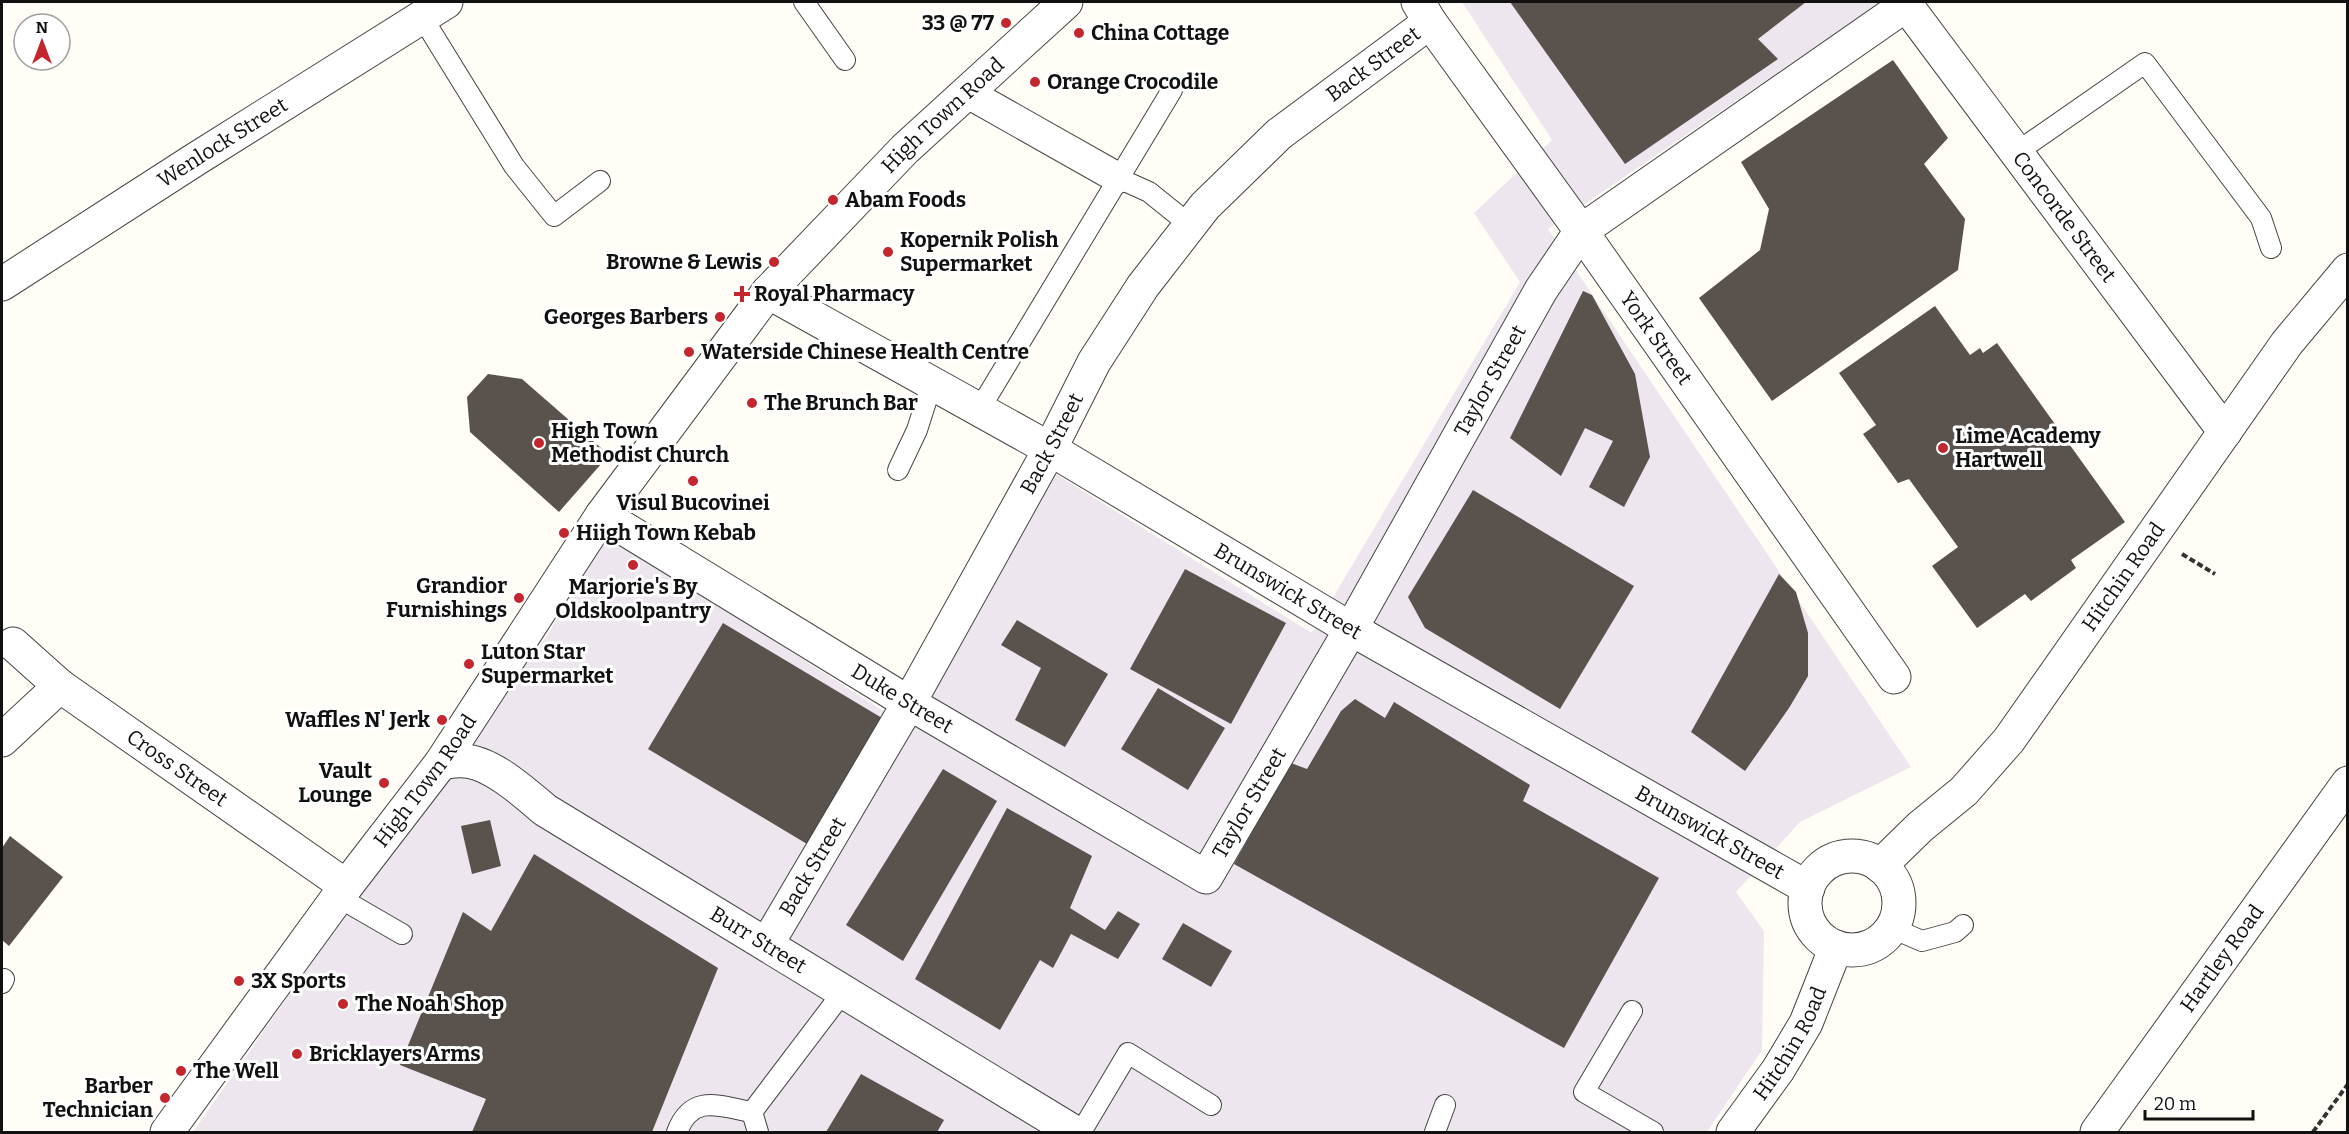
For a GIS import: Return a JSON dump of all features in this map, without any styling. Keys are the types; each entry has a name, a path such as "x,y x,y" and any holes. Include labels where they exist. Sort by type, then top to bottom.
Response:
{"street":[{"name":"High Town Road","path":"166,1132 342,892 441,763 602,514 768,292 905,149 1066,2"},
{"name":"Concorde Street","path":"1905,3 2225,432"},
{"name":"Taylor Street","path":"1206,877 1351,629 1541,290 1581,231 1905,3"},
{"name":"Wenlock Street","path":"2,285 434,9"},
{"name":"York Street","path":"1424,12 1581,231 1893,677"},
{"name":"Back Street","path":"767,944 909,703 1050,449 1094,362 1143,286 1205,206 1278,134 1424,12"},
{"path":"966,92 1118,178"},
{"name":"Hitchin Road","path":"1880,866 1920,827 1964,791 2009,740 2288,343 2348,270"},
{"name":"Brunswick Street","path":"768,292 1050,449 1351,629 1808,888"},
{"name":"Duke Street","path":"602,514 909,703 1206,877"},
{"name":"Cross Street","path":"13,644 60,686 342,892"},
{"path":"2,740 60,686"},
{"name":"Burr Street","path":"441,763 465,761 478,764 518,787 545,810 1074,1132"},
{"name":"Hartley Road","path":"2097,1132 2348,783"},
{"path":"1842,857 1870,860 1889,874 1897,888 1898,918 1883,939 1869,947 1854,950 1836,947 1817,934 1806,914 1805,898 1808,888 1822,867 1842,857"},
{"name":"Hitchin Road","path":"1733,1132 1779,1070 1806,1023 1836,947"}],"lane":[{"path":"804,2 845,60"},
{"path":"434,9 514,166 554,216 600,182"},
{"path":"2017,152 2145,63 2261,218 2271,248"},
{"path":"979,410 992,384 1172,90"},
{"path":"1118,178 1149,192 1190,225"},
{"path":"898,470 917,430 932,383"},
{"path":"342,892 402,934"},
{"path":"1892,928 1922,940 1955,932 1963,925"},
{"path":"752,1112 843,992"},
{"path":"1632,1011 1584,1092 1653,1132"},
{"path":"1081,1132 1128,1053 1211,1105"},
{"path":"676,1132 682,1119 694,1107 710,1104 752,1112"},
{"path":"1435,1132 1445,1105"},
{"path":"752,1112 758,1132"}],"path":[{"path":"2178,551 2215,574"},
{"path":"2313,1132 2348,1084"}],"shaded area":[{"path":"1462,2 1881,2 1548,229 1911,767 1800,822 1736,892 1764,931 1762,1050 1707,1132 193,1132 326,942 546,637 608,534 913,730 939,674 1054,473 1312,633 1520,282 1474,213 1552,140"}],"building":[{"path":"1510,2 1806,2 1758,39 1778,59 1625,164"},
{"path":"1893,60 1948,138 1924,164 1965,219 1958,270 1772,401 1699,298 1760,250 1769,209 1741,162"},
{"path":"1583,291 1592,295 1635,374 1650,457 1624,507 1589,487 1613,441 1585,428 1561,476 1510,438"},
{"path":"1935,306 1970,355 1980,348 1983,353 1997,343 2125,522 2071,560 2076,568 2031,601 2025,594 1977,628 1932,566 1958,547 1909,479 1898,483 1863,434 1876,425 1839,373"},
{"name":"High Town Methodist Church","path":"488,374 522,379 609,455 559,512 470,432 467,397"},
{"path":"1473,490 1634,586 1560,709 1425,628 1408,597"},
{"path":"1185,569 1286,623 1231,724 1130,669"},
{"path":"1779,574 1796,592 1808,633 1808,676 1789,708 1745,771 1691,732"},
{"path":"1017,620 1108,674 1065,747 1015,720 1041,668 1001,645"},
{"path":"723,623 882,718 807,844 648,749"},
{"path":"1158,688 1225,728 1188,790 1121,749"},
{"path":"1355,699 1385,718 1394,702 1530,785 1523,801 1659,878 1564,1048 1234,864 1291,763 1307,769 1341,711"},
{"path":"943,769 997,801 903,961 846,925"},
{"path":"1007,808 1092,856 1070,908 1105,930 1118,911 1140,924 1118,959 1071,934 1053,968 1040,960 1000,1030 915,979"},
{"path":"490,820 501,866 472,874 461,826"},
{"path":"10,836 63,877 9,946 2,940 2,848"},
{"path":"534,854 718,968 652,1132 472,1132 486,1099 400,1065 463,912 491,931"},
{"path":"1183,923 1232,951 1211,987 1162,959"},
{"path":"861,1074 944,1120 937,1132 826,1132"}],"place":[{"name":"33 @ 77","path":"1006,23"},
{"name":"China Cottage","path":"1079,33"},
{"name":"Orange Crocodile","path":"1035,82"},
{"name":"Abam Foods","path":"833,200"},
{"name":"Kopernik Polish Supermarket","path":"888,252"},
{"name":"Browne & Lewis","path":"774,262"},
{"name":"Royal Pharmacy","path":"742,294"},
{"name":"Georges Barbers","path":"720,317"},
{"name":"Waterside Chinese Health Centre","path":"689,352"},
{"name":"The Brunch Bar","path":"752,403"},
{"name":"High Town Methodist Church","path":"539,443"},
{"name":"Lime Academy Hartwell","path":"1943,448"},
{"name":"Visul Bucovinei","path":"693,481"},
{"name":"Hiigh Town Kebab","path":"564,533"},
{"name":"Marjorie's By Oldskoolpantry","path":"633,565"},
{"name":"Grandior Furnishings","path":"519,598"},
{"name":"Luton Star Supermarket","path":"469,664"},
{"name":"Waffles N' Jerk","path":"442,720"},
{"name":"Vault Lounge","path":"384,783"},
{"name":"3X Sports","path":"239,981"},
{"name":"The Noah Shop","path":"343,1004"},
{"name":"Bricklayers Arms","path":"297,1054"},
{"name":"The Well","path":"181,1071"},
{"name":"Barber Technician","path":"165,1098"}]}
